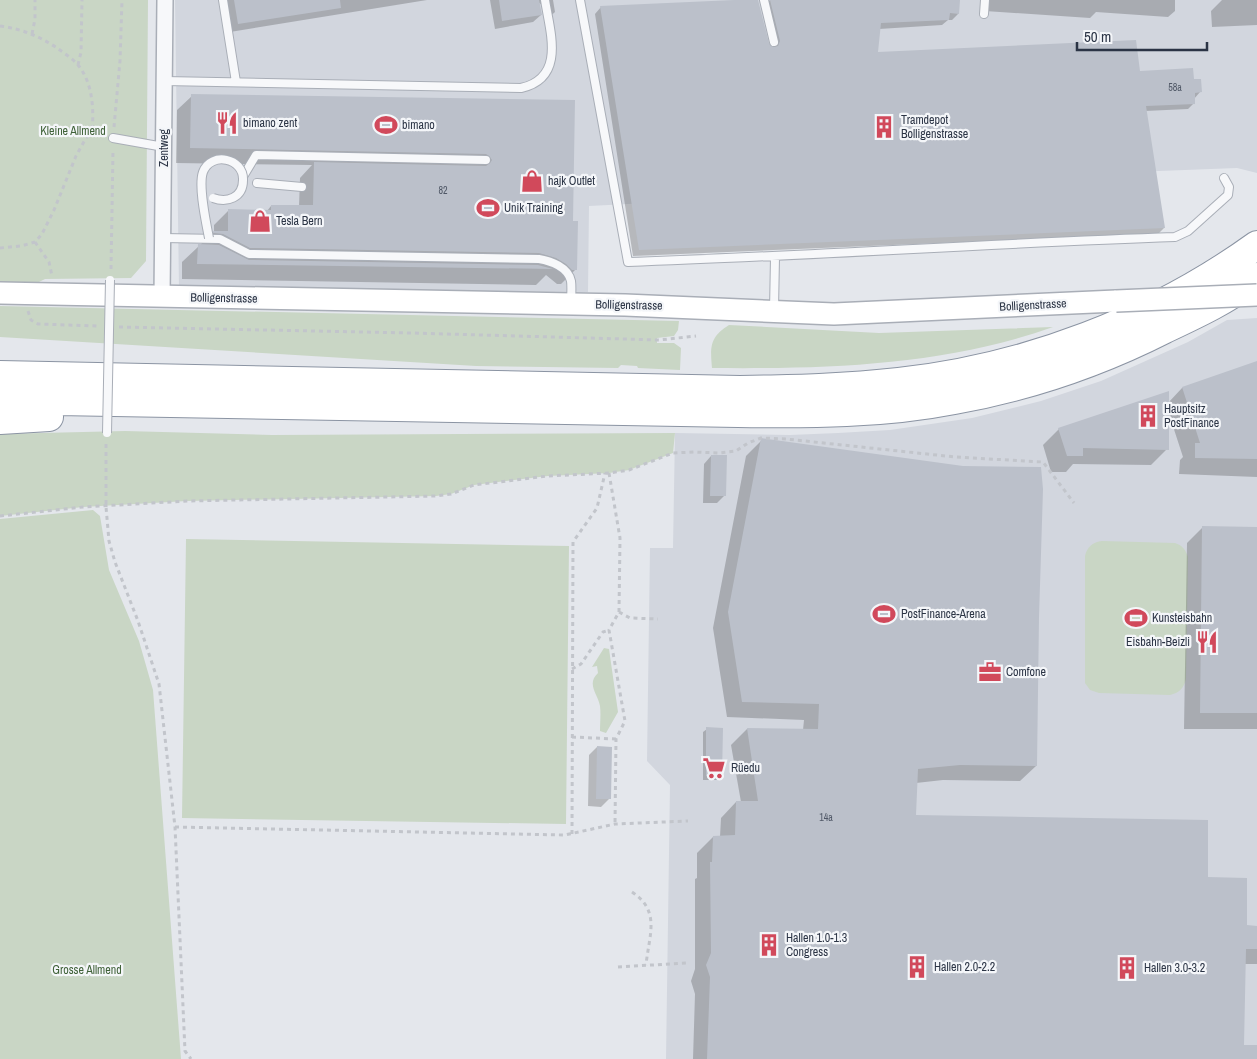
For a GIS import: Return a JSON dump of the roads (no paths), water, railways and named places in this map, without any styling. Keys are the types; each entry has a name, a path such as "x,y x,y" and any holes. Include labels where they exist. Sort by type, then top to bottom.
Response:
{"highway":[{"path":"0,375 740,390 846,387 900,382 946,376 991,366 1036,354 1080,339 1122,322 1169,299 1203,280 1257,245"},
{"path":"0,400 782,414 846,412 904,407 953,401 1000,391 1091,362 1134,345 1218,303 1257,277"},
{"path":"0,359 101,377"},
{"path":"0,420 76,417 177,404"}],"main road":[{"name":"Bolligenstrasse","path":"0,293 696,307 834,314 1257,295"}],"street":[{"name":"Zentweg","path":"162,297 165,0"}],"lane":[{"path":"223,0 236,82"},
{"path":"164,80 506,88 526,86 534,84 542,77 548,70 552,60 544,0"},
{"path":"580,0 628,262 775,257 1063,241 1176,237 1188,231 1228,195 1230,190 1224,178"},
{"path":"764,0 774,42"},
{"path":"984,14 985,0"},
{"path":"113,138 164,147"},
{"path":"244,175 256,155 486,160"},
{"path":"209,238 201,180 205,168 210,163 215,160 226,159 239,168 244,182 242,188 231,199 225,201 213,198"},
{"path":"257,183 302,187"},
{"path":"163,238 220,239 249,254 539,259 555,263 566,272 571,281 571,304"},
{"path":"774,312 775,257"},
{"path":"106,433 110,280"}],"place":[{"name":"bimano zent","path":"227,123"},
{"name":"bimano","path":"386,125"},
{"name":"Tramdepot Bolligenstrasse","path":"884,127"},
{"name":"hajk Outlet","path":"532,181"},
{"name":"Unik Training","path":"488,208"},
{"name":"Tesla Bern","path":"260,221"},
{"name":"Hauptsitz PostFinance","path":"1148,416"},
{"name":"PostFinance-Arena","path":"884,614"},
{"name":"Kunsteisbahn","path":"1136,618"},
{"name":"Eisbahn-Beizli","path":"1207,642"},
{"name":"Comfone","path":"990,672"},
{"name":"Rüedu","path":"714,768"},
{"name":"Hallen 1.0-1.3 Congress","path":"769,945"},
{"name":"Hallen 2.0-2.2","path":"917,967"},
{"name":"Hallen 3.0-3.2","path":"1127,968"}],"park label":[{"name":"Kleine Allmend","path":"73,131"},
{"name":"Grosse Allmend","path":"87,970"}]}
